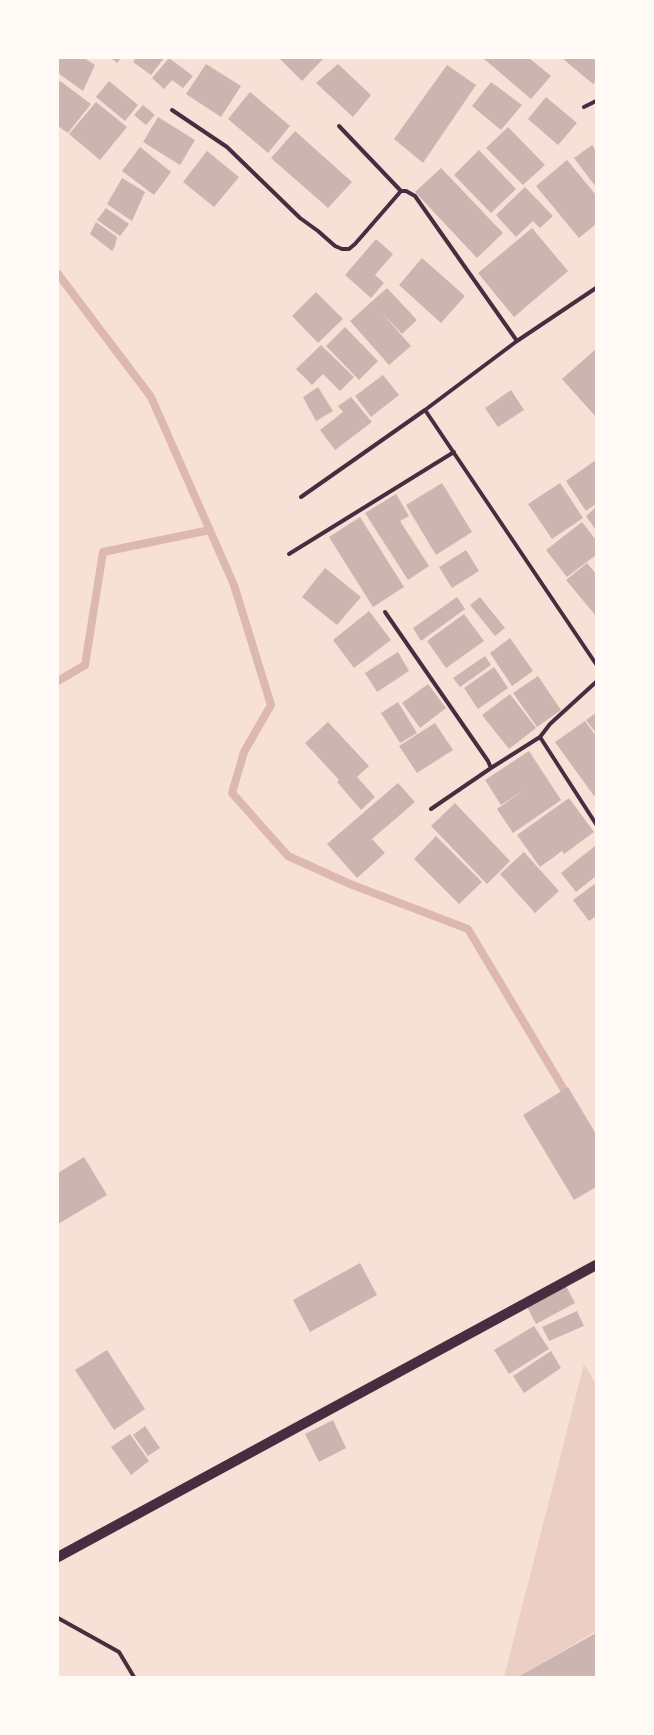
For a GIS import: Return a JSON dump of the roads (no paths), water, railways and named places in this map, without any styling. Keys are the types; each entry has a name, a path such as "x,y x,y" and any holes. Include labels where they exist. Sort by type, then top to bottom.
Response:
{"main road":[{"path":"58,1557 596,1265"}],"street":[{"path":"584,107 595,103"},
{"path":"172,110 227,146 300,218 335,246 342,249 349,249 355,244 401,191"},
{"path":"339,126 401,191 406,191 415,196 517,341"},
{"path":"302,496 426,410 517,341 596,288"},
{"path":"426,410 596,664"},
{"path":"289,554 454,452"},
{"path":"385,612 488,761 491,768"},
{"path":"431,809 540,737 550,724 596,682"},
{"path":"540,737 596,824"},
{"path":"58,1618 118,1652 134,1677"}],"waterway":[{"path":"58,274 151,397 234,585 271,705 244,752 232,793 288,856 350,884 468,929 569,1098"},
{"path":"58,681 85,665 103,552 210,530"}]}
